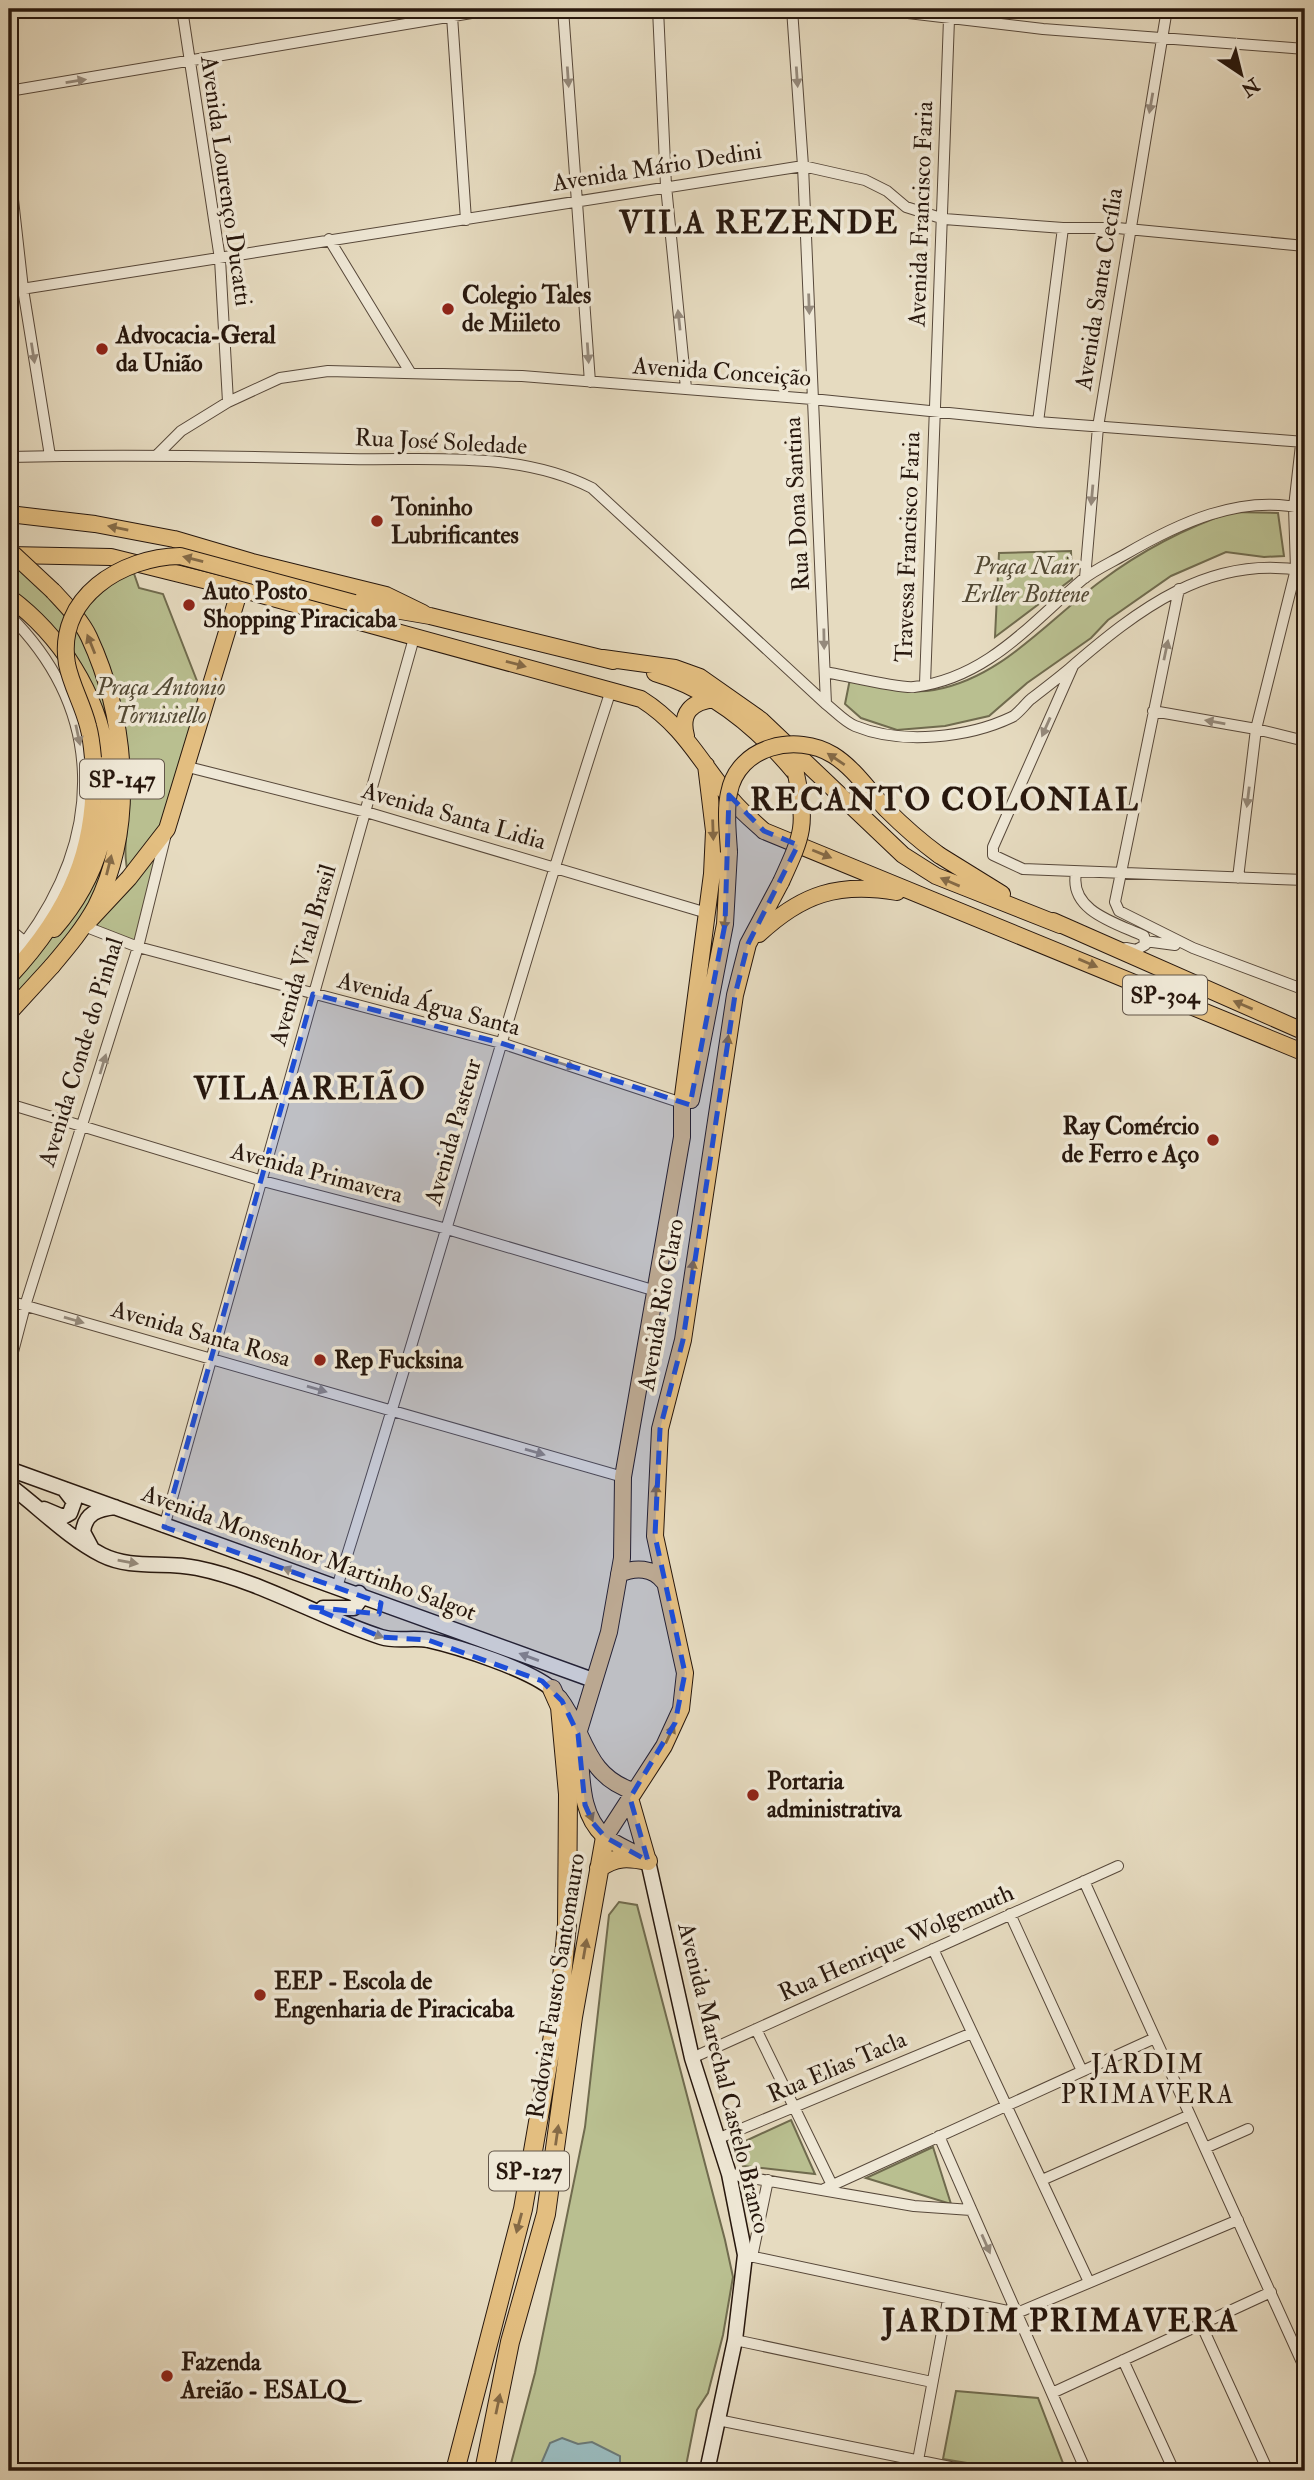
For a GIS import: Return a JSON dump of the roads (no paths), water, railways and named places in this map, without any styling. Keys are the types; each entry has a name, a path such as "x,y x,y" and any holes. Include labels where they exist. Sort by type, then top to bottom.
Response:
{"highway":[{"name":"Rodovia Fausto Santomauro","path":"455,2471 523,2209 561,1989 567,1924 568,1794 560,1707 552,1689"},
{"name":"Rodovia Fausto Santomauro","path":"484,2471 510,2342 546,2214 573,2017 605,1837"},
{"path":"599,1868 612,1860 626,1857 648,1861"}],"main road":[{"path":"9,514 94,524 174,539 252,562 386,595 430,616"},
{"path":"9,552 111,557 240,589 641,699 666,714 686,736 733,800 764,831 924,896"},
{"name":"SP-147","path":"9,552 53,591 89,636 109,691 119,730 123,789 108,873 85,924 52,966 9,1013"},
{"path":"30,946 64,906 79,870 94,814 93,758 89,726 67,664 68,636 76,611 92,589 131,563 157,556 180,556 354,603 430,616 603,658 673,679 714,699"},
{"name":"Avenida Conde do Pinhal","path":"85,924 129,878 167,829 240,589"},
{"name":"SP-147","path":"9,597 46,631 91,696 104,732 108,804 93,866 74,904 30,946 9,977"},
{"path":"603,658 676,668 700,677 761,720 903,855 936,876 1060,925"},
{"path":"686,736 682,723 687,709 699,701 714,699"},
{"name":"Avenida Rio Claro","path":"605,1837 664,1746 681,1709 685,1674 655,1536 660,1429 683,1340 729,1035 748,944 802,836 803,806 796,774 757,732 714,699"},
{"path":"682,1137 719,961 729,852 728,804 734,778 760,751 779,744 804,743 832,754 887,810 939,855 980,882 1060,925"},
{"name":"Avenida Rio Claro","path":"568,1794 578,1734 609,1632 619,1574 623,1477 682,1137 682,1102 707,913 714,831 705,763"},
{"path":"748,944 780,914 804,900 838,889 878,889 924,896"},
{"name":"SP-304","path":"924,896 1304,1052"},
{"name":"SP-304","path":"1060,925 1305,1032"},
{"name":"Avenida Monsenhor Martinho Salgot","path":"9,1469 116,1506 164,1527 359,1593 593,1680"},
{"name":"Avenida Monsenhor Martinho Salgot","path":"9,1485 31,1501 62,1531 102,1555 121,1561 194,1567 311,1607 381,1637 428,1640 488,1660 542,1681 552,1689"},
{"path":"31,1501 49,1513 63,1517 70,1513 74,1502 64,1489"},
{"path":"91,1547 83,1538 87,1518 100,1508 116,1506"},
{"path":"619,1574 634,1570 650,1571 658,1574 664,1582"},
{"path":"311,1607 344,1610 354,1608 360,1600 359,1593"},
{"path":"552,1689 568,1711 598,1770 631,1794 648,1861"},
{"path":"578,1734 585,1805 593,1823 605,1837 648,1861"},
{"name":"Avenida Marechal Castelo Branco","path":"648,1861 692,2058 729,2174 748,2256 735,2340 707,2471"}],"street":[{"name":"Avenida Lourenço Ducatti","path":"182,9 220,260 228,402"},
{"path":"9,92 495,9"},
{"path":"563,9 590,382"},
{"path":"658,9 666,186 686,388"},
{"name":"Rua Dona Santina","path":"793,9 803,166 826,704"},
{"name":"Avenida Santa Cecília","path":"1085,578 1098,427 1128,229 1167,9"},
{"path":"908,13 1043,29 1164,36 1305,49"},
{"path":"452,16 466,220"},
{"name":"Avenida Francisco Faria","path":"933,411 944,219 949,19"},
{"path":"9,163 23,289 50,456"},
{"name":"Avenida Mário Dedini","path":"9,291 220,260 329,239 803,166 865,180 887,191 906,207 944,219 1063,228 1128,229 1305,246"},
{"path":"1038,422 1063,228"},
{"path":"329,239 410,372"},
{"name":"Avenida Conceição","path":"158,454 181,431 228,402 296,374 410,372 686,388 1038,422 1303,441"},
{"path":"1238,878 1256,729 1301,570 1294,506 1305,409"},
{"name":"Travessa Francisco Faria","path":"925,684 933,411"},
{"name":"Rua José Soledade","path":"9,457 158,454 504,462 568,476 592,488 853,726 913,737 977,729 1014,716 1115,629 1179,589 1231,570 1265,566 1301,570"},
{"path":"825,672 913,688 980,667 1005,649 1085,578 1168,531 1231,508 1294,506 1305,509"},
{"path":"1179,589 1118,875 1115,902 1119,911 1193,948 1305,990"},
{"path":"9,615 34,640 56,672 79,735 83,768 81,817 66,873 30,946 9,968"},
{"name":"Avenida Vital Brasil","path":"164,1527 208,1359 414,638"},
{"path":"1074,664 993,847 993,855 1023,869 1118,875 1305,880"},
{"name":"Avenida Pasteur","path":"337,1587 393,1410 554,866 611,690"},
{"path":"1153,711 1256,729 1305,741"},
{"name":"Avenida Santa Lidia","path":"188,767 366,812 707,913"},
{"name":"Avenida Conde do Pinhal","path":"9,1367 25,1306 83,1129 138,947 167,829"},
{"path":"1076,873 1074,886 1080,900 1096,914 1144,936 1145,945 1136,950 1093,940"},
{"path":"1096,914 1105,912 1115,902"},
{"name":"Avenida Água Santa","path":"85,924 138,947 501,1043 682,1102"},
{"path":"9,929 30,946"},
{"path":"1144,941 1193,948"},
{"name":"Avenida Primavera","path":"9,1104 83,1129 259,1180 447,1229 656,1291"},
{"name":"Avenida Santa Rosa","path":"9,1301 623,1477"},
{"name":"Rua Henrique Wolgemuth","path":"692,2058 1118,1866"},
{"path":"1084,1881 1305,2369"},
{"path":"1010,1914 1082,2071"},
{"path":"933,1949 1089,2282"},
{"path":"756,2029 794,2107 828,2187"},
{"name":"Rua Elias Tacla","path":"717,2139 972,2033"},
{"path":"828,2187 1155,2038"},
{"path":"1042,2180 1190,2115"},
{"path":"1205,2147 1248,2129"},
{"path":"939,2136 1086,2471"},
{"path":"729,2174 828,2187 914,2206 971,2210"},
{"name":"Avenida Marechal Castelo Branco","path":"748,2256 768,2180"},
{"path":"748,2256 1017,2313 1238,2220"},
{"path":"1052,2393 1270,2292"},
{"path":"917,2467 948,2300"},
{"path":"1201,2324 1268,2471"},
{"path":"735,2340 932,2382"},
{"path":"1123,2360 1174,2471"},
{"path":"718,2420 917,2467 970,2471"}],"water":[{"path":"562,2438 578,2444 592,2442 620,2456 620,2471 538,2471 550,2443"}],"place":[{"name":"Colegio Tales de Miileto","path":"448,309"},
{"name":"Advocacia-Geral da União","path":"102,349"},
{"name":"Toninho Lubrificantes","path":"377,521"},
{"name":"Auto Posto Shopping Piracicaba","path":"189,605"},
{"name":"Ray Comércio de Ferro e Aço","path":"1213,1140"},
{"name":"Rep Fucksina","path":"320,1360"},
{"name":"Portaria administrativa","path":"753,1795"},
{"name":"EEP - Escola de Engenharia de Piracicaba","path":"260,1995"},
{"name":"Fazenda Areião - ESALQ","path":"167,2376"}],"district":[{"name":"VILA REZENDE","path":"759,223"},
{"name":"RECANTO COLONIAL","path":"945,800"},
{"name":"VILA AREIÃO","path":"310,1089"},
{"name":"JARDIM PRIMAVERA","path":"1148,2080"},
{"name":"JARDIM PRIMAVERA","path":"1061,2321"}],"park label":[{"name":"Praça Nair Erller Bottene","path":"1026,580"},
{"name":"Praça Antonio Tornisiello","path":"161,701"}]}
